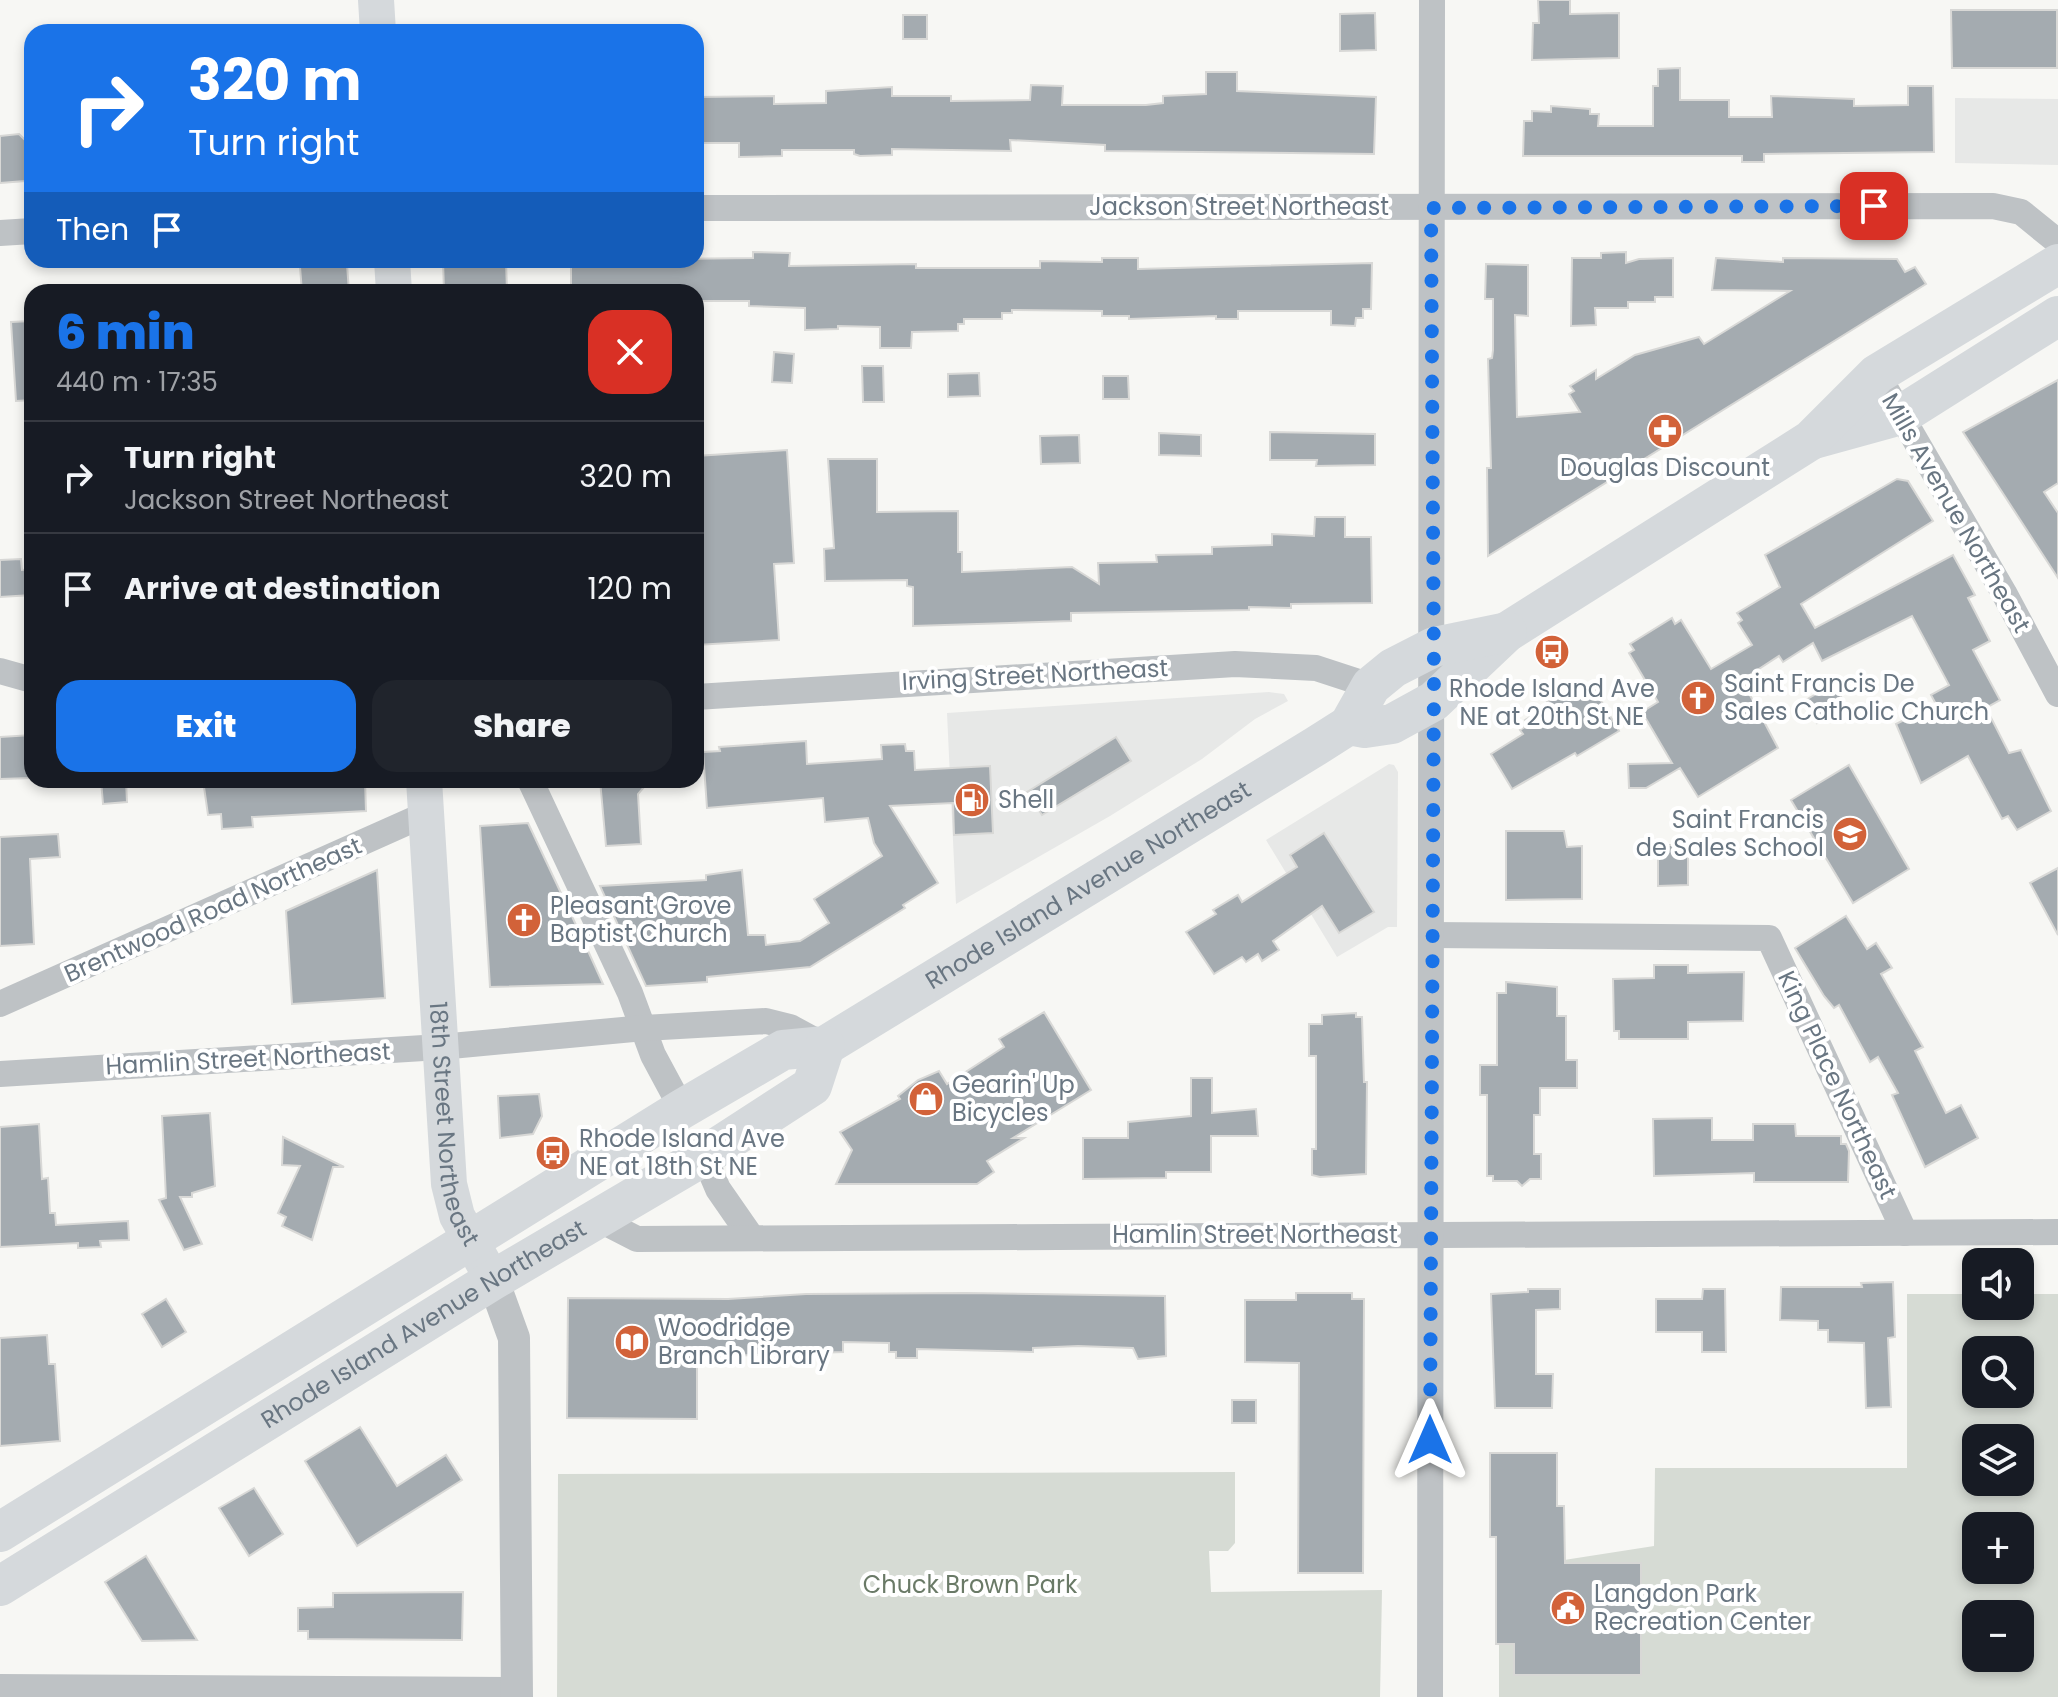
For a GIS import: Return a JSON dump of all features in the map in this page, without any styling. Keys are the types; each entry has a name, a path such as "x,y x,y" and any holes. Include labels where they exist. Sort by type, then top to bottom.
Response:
{"main road":[{"path":"376,0 378,24"},
{"name":"Rhode Island Avenue Northeast","path":"1349,725 1365,728 1392,724 1434,701 1507,632 1811,440 1877,374 2058,264"},
{"name":"Rhode Island Avenue Northeast","path":"1811,440 1901,415 2058,316"},
{"name":"Rhode Island Avenue Northeast","path":"8,1524 682,1109 783,1050 825,1046 1349,725 1371,686 1393,668 1434,647 1507,632"},
{"name":"18th Street Northeast","path":"425,797 451,1194 457,1216 493,1280"},
{"name":"Rhode Island Avenue Northeast","path":"0,1586 493,1280 600,1220 704,1156 812,1086 825,1046"}],"street":[{"path":"1430,1697 1429,1234 1434,701 1432,0"},
{"name":"Jackson Street Northeast","path":"704,208 1993,206 2021,212 2058,242"},
{"path":"0,233 24,232"},
{"name":"Mills Avenue Northeast","path":"1877,374 2058,694"},
{"name":"Irving Street Northeast","path":"704,697 1235,664 1316,668 1371,686"},
{"path":"0,671 24,678"},
{"path":"534,788 682,1109"},
{"name":"Brentwood Road Northeast","path":"0,1004 425,797"},
{"name":"King Place Northeast","path":"1431,935 1769,938 1905,1233"},
{"name":"Hamlin Street Northeast","path":"0,1074 440,1047 644,1028 766,1021 790,1027 825,1046"},
{"path":"704,1156 718,1189 752,1238"},
{"name":"Hamlin Street Northeast","path":"600,1220 637,1239 2058,1232"},
{"name":"18th Street Northeast","path":"493,1280 514,1338 517,1694"},
{"path":"0,1687 517,1694"}],"shaded area":[{"path":"1955,98 2058,99 2058,165 1955,163"},
{"path":"1269,692 1284,694 1288,701 1255,719 1202,759 1110,816 956,904 947,713"},
{"path":"1389,764 1394,765 1398,772 1397,927 1388,927 1337,957 1266,840"}],"green space":[{"path":"1907,1294 1962,1294 1962,1320 2034,1320 2034,1294 2058,1294 2058,1697 1499,1697 1499,1570 1654,1546 1655,1468 1907,1468"},
{"name":"Chuck Brown Park","path":"1235,1472 1235,1543 1228,1551 1209,1551 1211,1592 1382,1590 1380,1697 557,1697 558,1474"}],"building":[{"path":"1538,0 1570,0 1570,14 1619,13 1619,58 1532,60 1533,23 1539,23"},
{"path":"1951,10 2057,10 2057,68 1952,68"},
{"path":"1375,13 1376,50 1340,51 1340,14"},
{"path":"903,15 927,15 927,39 903,39"},
{"path":"1680,68 1680,100 1729,100 1729,117 1772,117 1771,96 1854,99 1854,106 1908,105 1908,86 1933,86 1934,152 1764,154 1764,162 1742,162 1742,156 1523,156 1524,121 1532,121 1532,111 1551,112 1551,106 1590,109 1590,114 1599,114 1598,126 1653,126 1653,86 1658,86 1658,69"},
{"path":"1206,72 1237,72 1237,91 1376,97 1374,154 1105,151 1105,145 1010,140 1011,151 892,149 892,155 860,156 854,154 854,150 782,150 782,156 739,157 739,143 704,143 704,97 774,96 774,104 826,103 826,91 892,87 892,96 951,96 951,101 1030,100 1031,85 1063,86 1062,105 1146,105 1163,103 1163,96 1206,94"},
{"path":"19,134 24,139 24,181 0,183 0,136"},
{"path":"753,252 790,253 789,266 916,264 916,268 1040,268 1040,261 1102,262 1102,258 1138,258 1138,269 1372,263 1371,309 1363,309 1363,318 1356,318 1355,326 1331,325 1331,311 1238,311 1238,319 1216,319 1216,316 1129,319 1129,316 1102,316 1102,311 1012,310 1012,313 1002,313 1002,319 964,319 964,324 958,324 958,331 912,332 911,348 880,348 880,327 838,326 838,329 805,330 805,308 749,306 749,301 704,301 704,284 571,284 571,268 704,268 704,259 753,258"},
{"path":"1626,252 1626,263 1639,259 1673,258 1673,297 1655,297 1655,302 1628,302 1628,308 1595,308 1596,325 1571,326 1572,258 1601,258 1601,253"},
{"path":"1716,258 1783,262 1783,258 1897,259 1905,272 1915,267 1926,284 1488,556 1487,468 1491,468 1488,359 1492,358 1493,350 1493,299 1485,299 1486,264 1528,265 1528,316 1515,315 1517,417 1580,412 1569,394 1574,391 1570,386 1596,370 1596,379 1635,355 1699,337 1704,344 1790,291 1712,290"},
{"path":"300,268 347,268 348,284 301,284"},
{"path":"443,268 506,268 507,284 444,284"},
{"path":"24,321 24,400 16,401 11,322"},
{"path":"774,352 794,354 792,383 772,382"},
{"path":"862,366 883,366 884,402 863,402"},
{"path":"979,373 980,396 948,397 948,374"},
{"path":"1103,376 1128,376 1129,399 1103,399"},
{"path":"2058,380 2058,483 2044,492 2058,513 2058,578 1963,432"},
{"path":"1270,432 1375,434 1375,465 1316,466 1317,460 1270,460"},
{"path":"1159,433 1201,435 1201,456 1159,455"},
{"path":"1079,435 1080,463 1041,464 1040,436"},
{"path":"787,450 794,563 774,564 779,640 704,645 704,455"},
{"path":"828,459 877,459 877,512 958,511 958,552 962,552 962,572 1072,567 1099,584 1098,563 1157,562 1156,555 1212,554 1212,547 1272,545 1272,534 1314,536 1315,517 1345,517 1345,537 1371,537 1372,603 1291,604 1291,608 1249,607 1249,610 1071,613 1071,621 913,626 913,587 907,586 907,580 825,581 824,549 834,548"},
{"path":"1897,479 1908,481 1933,521 1801,604 1815,628 1953,555 1975,595 1968,598 1990,641 1973,650 2000,700 1986,708 2009,753 2021,750 2051,811 2017,830 2008,816 2002,819 1968,756 1921,783 1896,724 1936,704 1931,695 1949,685 1912,616 1822,661 1813,643 1783,662 1779,656 1742,680 1778,748 1698,797 1680,768 1646,788 1629,788 1628,764 1672,763 1642,712 1658,702 1629,653 1634,650 1630,644 1672,618 1675,624 1681,620 1711,669 1752,645 1738,623 1742,620 1737,613 1780,587 1765,555"},
{"path":"21,559 24,596 0,597 0,560"},
{"path":"1591,684 1619,731 1512,789 1491,754 1523,734 1520,730 1528,725 1525,720 1549,705 1547,702 1564,692 1567,698"},
{"path":"1833,684 1846,705 1817,723 1804,701"},
{"path":"24,736 24,778 0,779 0,737"},
{"path":"1116,737 1131,761 1042,815 1027,792"},
{"path":"806,741 807,764 882,759 881,745 905,744 906,751 914,751 915,770 990,766 993,833 954,835 953,803 890,806 938,883 903,905 905,908 810,967 707,977 707,982 646,986 600,886 706,880 706,875 742,870 748,935 765,935 766,945 800,941 829,923 814,899 882,856 874,843 868,818 825,822 823,798 707,808 704,752 720,751 719,747"},
{"path":"1849,765 1909,869 1853,903 1791,800"},
{"path":"102,788 126,788 127,802 103,804"},
{"path":"204,788 365,788 366,811 252,817 253,827 222,829 221,814 208,815"},
{"path":"601,788 643,788 638,794 641,844 606,846"},
{"path":"528,823 603,984 490,987 480,826"},
{"path":"1506,831 1564,831 1567,847 1582,846 1582,899 1506,900"},
{"path":"1324,833 1374,912 1339,933 1322,906 1273,941 1279,950 1262,961 1258,954 1246,962 1242,957 1214,974 1186,932 1216,914 1213,910 1238,895 1242,902 1297,867 1290,855"},
{"path":"58,834 60,857 30,859 34,944 0,946 0,837"},
{"path":"1658,845 1688,845 1688,885 1658,886"},
{"path":"2058,868 2058,935 2030,883"},
{"path":"377,870 385,998 292,1004 286,911"},
{"path":"1846,916 1867,949 1876,943 1892,968 1881,974 1923,1047 1915,1051 1946,1113 1961,1105 1978,1138 1925,1167 1892,1095 1898,1093 1878,1057 1870,1062 1839,1005 1834,1008 1824,996 1795,948"},
{"path":"1654,965 1688,965 1688,973 1744,972 1743,1021 1688,1022 1688,1039 1619,1039 1619,1031 1614,1031 1613,979 1654,978"},
{"path":"1506,982 1557,987 1557,1016 1566,1016 1566,1060 1577,1060 1577,1088 1540,1088 1540,1115 1534,1115 1534,1154 1541,1154 1541,1179 1530,1179 1522,1186 1517,1181 1493,1181 1493,1176 1487,1176 1487,1095 1480,1095 1480,1065 1497,1065 1497,993 1506,993"},
{"path":"1044,1012 1091,1090 1013,1138 1024,1138 987,1161 994,1172 977,1184 836,1184 852,1150 840,1132 900,1099 898,1096 918,1080 939,1071 947,1084 1004,1047 999,1039"},
{"path":"1356,1013 1356,1017 1362,1017 1364,1082 1367,1082 1366,1174 1320,1177 1312,1175 1312,1149 1316,1149 1316,1056 1309,1056 1309,1024 1322,1024 1322,1015"},
{"path":"1191,1078 1212,1078 1212,1113 1256,1109 1258,1136 1211,1136 1211,1172 1166,1172 1166,1178 1083,1179 1083,1138 1128,1138 1128,1122 1191,1116"},
{"path":"539,1094 542,1116 533,1134 500,1138 498,1096"},
{"path":"210,1113 215,1186 192,1193 192,1197 180,1197 202,1244 184,1250 159,1200 166,1198 162,1116"},
{"path":"1712,1118 1712,1140 1753,1140 1753,1124 1795,1124 1796,1136 1841,1136 1841,1144 1846,1144 1849,1151 1848,1182 1754,1182 1754,1173 1654,1176 1653,1119"},
{"path":"39,1124 42,1179 48,1178 50,1213 55,1213 56,1225 128,1221 129,1240 100,1241 101,1247 78,1248 78,1243 0,1247 0,1127"},
{"path":"283,1137 344,1167 333,1167 312,1240 282,1226 286,1217 278,1213 300,1166 282,1165"},
{"path":"1893,1282 1895,1337 1888,1338 1891,1407 1866,1408 1864,1343 1828,1342 1828,1330 1818,1330 1818,1321 1780,1320 1781,1287 1862,1287 1861,1283"},
{"path":"1528,1289 1560,1289 1560,1309 1536,1310 1536,1374 1553,1374 1552,1408 1495,1408 1491,1294 1528,1292"},
{"path":"1703,1289 1725,1289 1726,1352 1702,1352 1702,1332 1656,1332 1656,1299 1702,1299"},
{"path":"1296,1293 1352,1293 1352,1299 1364,1299 1363,1573 1298,1573 1299,1363 1245,1362 1245,1300 1296,1300"},
{"path":"806,1294 1165,1296 1166,1356 1138,1359 1133,1348 1078,1346 1033,1348 1033,1352 917,1349 917,1358 896,1358 896,1352 889,1352 889,1343 843,1342 843,1352 697,1357 697,1419 567,1418 568,1298 728,1299"},
{"path":"166,1299 186,1332 162,1347 142,1314"},
{"path":"47,1335 49,1364 55,1364 60,1441 0,1446 0,1338"},
{"path":"1232,1400 1256,1400 1256,1423 1232,1423"},
{"path":"360,1427 397,1486 446,1455 462,1480 357,1546 305,1461"},
{"name":"Langdon Park Recreation Center","path":"1490,1453 1557,1453 1557,1506 1564,1506 1565,1563 1641,1563 1641,1675 1514,1675 1514,1644 1496,1644 1496,1537 1490,1537"},
{"path":"254,1488 283,1534 249,1556 219,1508"},
{"path":"146,1556 197,1640 142,1641 105,1582"},
{"path":"463,1592 462,1640 308,1639 308,1631 298,1631 298,1608 333,1607 333,1593"}],"place":[{"name":"Douglas Discount","path":"1665,431"},
{"name":"Rhode Island Ave NE at 20th St NE","path":"1552,652"},
{"name":"Saint Francis De Sales Catholic Church","path":"1698,698"},
{"name":"Shell","path":"972,800"},
{"name":"Saint Francis de Sales School","path":"1850,834"},
{"name":"Pleasant Grove Baptist Church","path":"524,920"},
{"name":"Gearin' Up Bicycles","path":"926,1099"},
{"name":"Rhode Island Ave NE at 18th St NE","path":"553,1153"},
{"name":"Woodridge Branch Library","path":"632,1342"},
{"name":"Langdon Park Recreation Center","path":"1568,1608"}],"route":[{"path":"1430,1440 1430,977 1434,674 1431,208 1874,206"}]}
